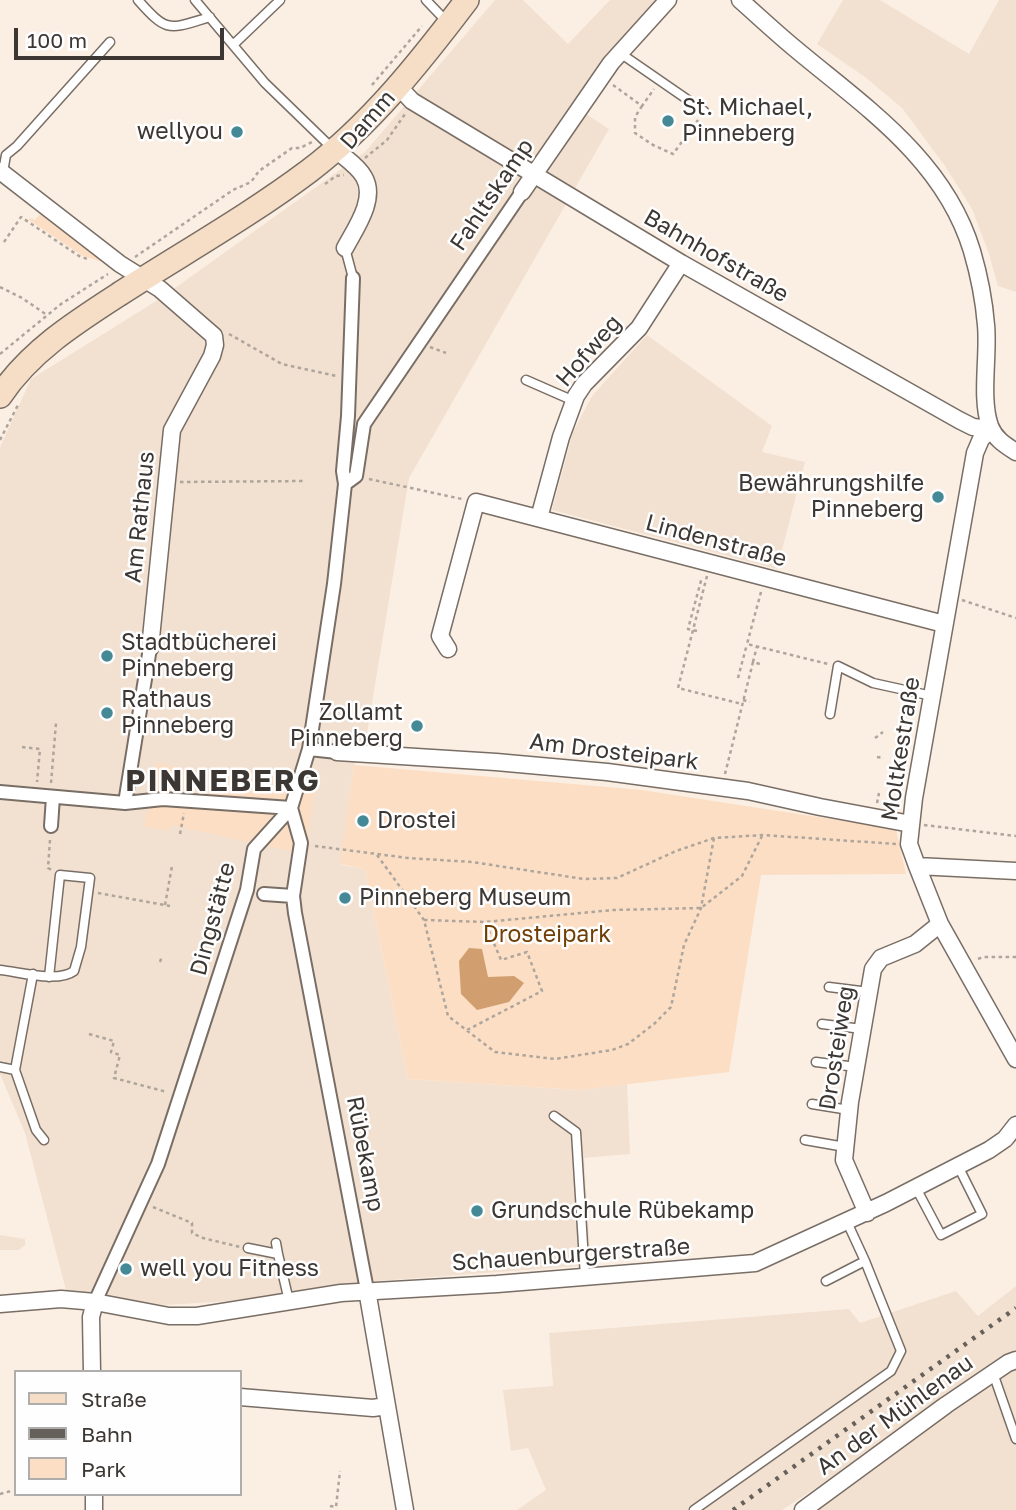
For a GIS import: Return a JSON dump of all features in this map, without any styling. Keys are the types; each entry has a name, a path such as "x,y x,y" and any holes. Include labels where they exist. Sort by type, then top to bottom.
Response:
{"main road":[{"name":"Damm","path":"331,146 367,122 398,86 442,17 467,0"},
{"path":"0,396 28,362 68,328 293,182 331,146"}],"street":[{"name":"Fahltskamp","path":"346,441 365,424 601,77 667,0"},
{"path":"740,0 896,133 934,178 953,209 972,249 982,290 986,325 987,412 991,429"},
{"name":"Bahnhofstraße","path":"398,86 412,101 533,176 959,420 974,427 991,429 996,437 1016,452"},
{"name":"Damm","path":"331,146 363,175 368,189 362,215 345,248"},
{"path":"1,172 119,267 160,289 214,336"},
{"name":"Hofweg","path":"539,517 573,401 584,384 639,328 681,263"},
{"path":"343,377 353,278"},
{"name":"Am Rathaus","path":"125,803 150,648 172,430 212,356 214,336"},
{"name":"Dingstätte","path":"95,1302 158,1164 257,892 254,849 291,808 309,749 351,480 343,471 346,441 343,377"},
{"name":"Fahltskamp","path":"351,480 365,424"},
{"name":"Moltkestraße","path":"991,429 981,439 975,453 944,624 909,844 940,924 1016,1059"},
{"path":"332,479 351,480"},
{"path":"448,649 440,636 476,502"},
{"name":"Lindenstraße","path":"476,502 539,517 706,569 766,577 944,624"},
{"name":"Am Drosteipark","path":"309,749 607,772 721,787 911,824"},
{"path":"0,793 125,803 163,799 291,808"},
{"path":"51,797 51,826"},
{"name":"Rübekamp","path":"291,808 301,843 293,895 368,1290 405,1510"},
{"path":"917,866 1016,871"},
{"path":"257,892 293,895"},
{"name":"Drosteiweg","path":"867,1213 844,1160 849,1110 873,969 881,958 915,944 940,924"},
{"name":"Schauenburgerstraße","path":"0,1304 61,1299 169,1315 197,1316 368,1290 484,1285 755,1263 867,1213 958,1166 998,1144 1016,1125"},
{"path":"92,1370 91,1317 95,1302"},
{"name":"An der Mühlenau","path":"803,1510 946,1405 1016,1360"},
{"path":"242,1397 373,1408 386,1406"}],"lane":[{"path":"138,0 160,24 174,27 210,17"},
{"path":"195,0 265,83 293,113 331,146"},
{"path":"233,45 280,0"},
{"path":"426,0 442,17"},
{"path":"1,172 6,155 110,42"},
{"path":"620,53 704,111"},
{"path":"345,248 353,278"},
{"path":"526,380 573,401"},
{"path":"830,714 838,666 873,683 932,696"},
{"path":"0,970 49,976 69,975 77,966 90,878 60,876 49,976"},
{"path":"33,974 15,1070 36,1130 44,1140"},
{"path":"829,987 869,992"},
{"path":"822,1024 862,1029"},
{"path":"816,1062 856,1067"},
{"path":"0,1067 15,1070"},
{"path":"812,1104 849,1110"},
{"path":"554,1116 576,1132 585,1277"},
{"path":"805,1140 845,1147"},
{"path":"916,1188 941,1235 982,1214 958,1166"},
{"path":"694,1510 891,1371 901,1351 865,1261 846,1222"},
{"path":"276,1243 278,1254 286,1266 289,1301"},
{"path":"248,1248 278,1254"},
{"path":"826,1281 865,1261"},
{"path":"993,1373 1016,1438"}],"path":[{"path":"372,86 442,17"},
{"path":"601,77 642,106"},
{"path":"652,92 635,117 635,133 673,155 704,111"},
{"path":"0,354 47,315 233,190 251,182 259,170 292,148 331,146"},
{"path":"4,242 21,217 79,256 119,267"},
{"path":"0,287 47,315"},
{"path":"214,336 223,331 282,364 343,377"},
{"path":"434,349 446,354"},
{"path":"351,480 476,502"},
{"path":"166,482 306,481"},
{"path":"695,630 688,629 706,569"},
{"path":"706,569 695,630 678,688 750,702"},
{"path":"738,678 766,577"},
{"path":"949,596 1016,618"},
{"path":"747,644 838,666"},
{"path":"721,787 757,646"},
{"path":"752,662 760,664"},
{"path":"51,797 56,723"},
{"path":"875,738 883,732"},
{"path":"22,747 40,749 36,783"},
{"path":"877,757 884,758"},
{"path":"180,834 187,800"},
{"path":"911,824 1016,836"},
{"path":"51,826 48,868 60,876"},
{"path":"301,843 376,854 472,862 584,879 617,878 676,851 714,838 763,835 909,844"},
{"path":"424,920 485,922 613,910 701,908 743,876 763,835"},
{"path":"376,854 424,920 448,1016 495,1052 555,1059 628,1044 671,1007 684,945 701,908 714,838"},
{"path":"165,905 172,866"},
{"path":"103,894 170,906"},
{"path":"467,1030 542,991 527,952 501,960 485,922"},
{"path":"160,962 162,956"},
{"path":"964,967 983,957 1016,957"},
{"path":"89,1034 114,1041 111,1052 120,1055 114,1078 181,1096"},
{"path":"141,1201 192,1223 192,1233 203,1238 248,1248"},
{"path":"330,1506 336,1507 340,1471"},
{"path":"0,1494 11,1491"}],"shaded area":[{"path":"495,0 523,0 568,44 610,0 678,0 630,52 586,114 609,129 409,478 366,740 354,765 341,865 365,869 408,1079 580,1090 627,1084 630,1154 584,1158 591,1265 378,1281 230,1301 165,1305 67,1294 25,1133 0,1074 0,447 31,379 161,298 365,152"},
{"path":"843,0 880,0 969,54 999,0 1016,0 1016,292 998,286 972,209 945,166 902,108 865,77 817,44"},
{"path":"647,335 772,426 762,452 805,462 777,569 552,510 573,432 592,396"},
{"path":"469,948 482,949 488,977 514,976 524,983 509,1002 477,1010 461,994 459,961"},
{"path":"0,1235 25,1239 25,1245 19,1250 0,1250"},
{"path":"1016,1286 1016,1510 819,1510 944,1405 782,1510 517,1510 546,1490 528,1448 511,1451 503,1390 553,1386 549,1333 849,1309 860,1323 956,1291 978,1316"}],"green space":[{"path":"42,212 109,264 83,256 29,220 35,220"},
{"path":"157,763 240,779 248,770 273,776 292,769 317,772 305,854 170,825 169,831 144,826"},
{"name":"Drosteipark","path":"354,765 642,790 896,829 906,874 761,875 729,1072 580,1090 408,1079 365,869 340,864"}],"railway":[{"path":"733,1510 1016,1308"}],"place":[{"name":"St. Michael, Pinneberg","path":"668,121"},
{"name":"wellyou","path":"237,132"},
{"name":"Bewährungshilfe Pinneberg","path":"938,497"},
{"name":"Stadtbücherei Pinneberg","path":"107,656"},
{"name":"Rathaus Pinneberg","path":"107,713"},
{"name":"Zollamt Pinneberg","path":"417,726"},
{"name":"Drostei","path":"363,821"},
{"name":"Pinneberg Museum","path":"345,898"},
{"name":"Grundschule Rübekamp","path":"477,1211"},
{"name":"well you Fitness","path":"126,1269"}],"district":[{"name":"PINNEBERG","path":"223,781"}]}
